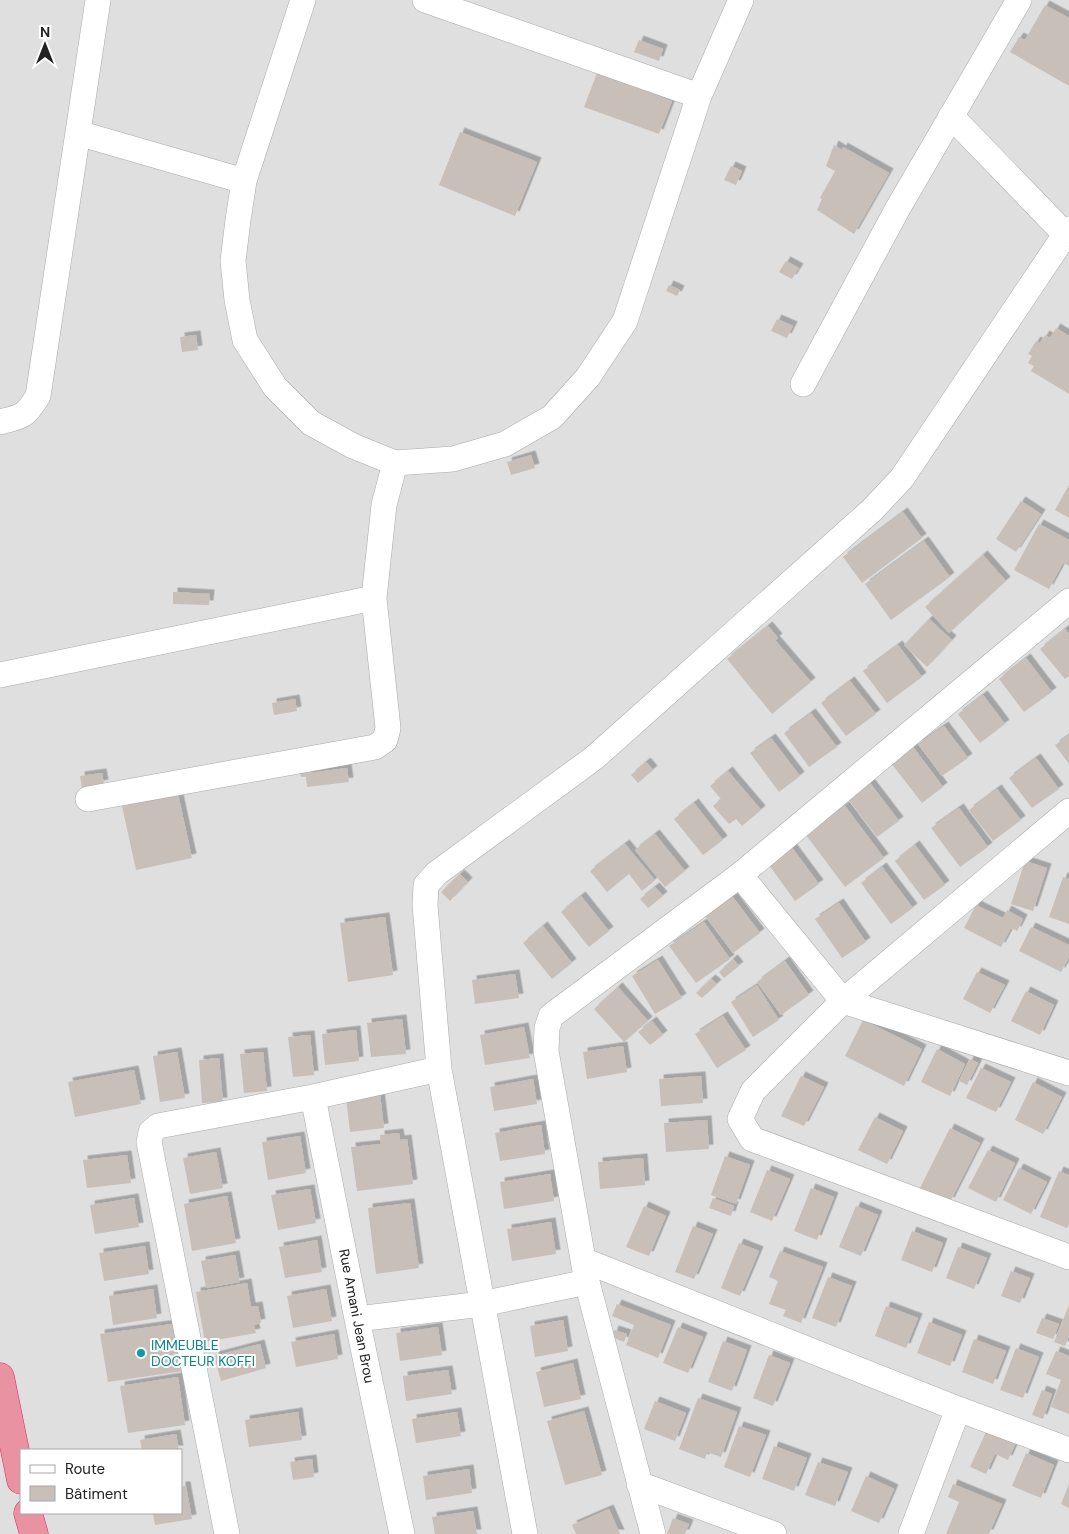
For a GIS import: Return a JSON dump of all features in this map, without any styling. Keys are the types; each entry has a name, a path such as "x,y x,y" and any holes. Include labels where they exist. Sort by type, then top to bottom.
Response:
{"highway":[{"path":"0,1377 20,1475"},
{"path":"28,1514 34,1534"}],"street":[{"path":"0,422 28,412 38,396 98,0"},
{"path":"303,0 244,181 233,261 237,300 245,340 275,387 311,423 353,446 395,462 453,459 505,444 552,417 588,377 625,321 699,96 741,0"},
{"path":"425,0 699,96"},
{"path":"803,384 898,208 1018,0"},
{"path":"525,1534 439,1069 425,905 426,885 437,873 594,758 872,510 902,478 1067,231 952,116"},
{"path":"78,133 244,181"},
{"path":"88,799 375,747 385,740 388,728 374,598 384,505 395,462"},
{"path":"0,675 374,598"},
{"path":"652,1534 585,1271 546,1051 547,1028 551,1016 740,875 1069,601"},
{"path":"1069,811 843,1001 753,1091 740,1119 752,1139 1069,1257"},
{"path":"740,875 843,1001 1069,1073"},
{"path":"226,1534 149,1142 151,1132 158,1126 313,1097 439,1069"},
{"name":"Rue Amani Jean Brou","path":"313,1097 402,1534"},
{"path":"357,1319 482,1304 585,1271 1069,1450"},
{"path":"911,1534 958,1409"},
{"path":"639,1484 774,1534"}],"shaded area":[{"path":"0,0 1069,0 1069,1534 0,1534"}],"building":[{"path":"1045,5 1069,18 1069,86 1010,52 1019,37 1025,40"},
{"path":"639,40 663,49 659,61 634,52"},
{"path":"597,73 672,101 659,134 584,107"},
{"path":"460,132 537,162 515,216 439,185"},
{"path":"834,145 842,150 843,147 889,173 854,234 817,210 822,199 820,198 835,171 826,166"},
{"path":"731,166 742,171 736,185 724,180"},
{"path":"786,261 799,268 792,279 779,272"},
{"path":"669,285 680,290 677,296 666,291"},
{"path":"777,319 793,326 787,338 771,331"},
{"path":"1056,328 1069,336 1069,394 1031,371 1034,366 1028,363 1032,356 1028,354 1036,341 1040,343 1045,335 1050,338"},
{"path":"196,335 198,350 182,352 180,337"},
{"path":"531,455 535,468 511,475 507,462"},
{"path":"1069,485 1069,518 1055,510"},
{"path":"1021,501 1041,514 1016,552 996,539"},
{"path":"903,512 922,538 862,583 843,557"},
{"path":"1039,524 1069,540 1069,566 1063,563 1049,589 1014,570"},
{"path":"924,541 950,577 891,620 865,584"},
{"path":"983,555 1006,581 949,633 925,607"},
{"path":"173,592 210,594 209,605 173,604"},
{"path":"929,619 952,640 927,667 904,645"},
{"path":"768,626 778,638 775,640 811,682 772,714 727,659"},
{"path":"1065,629 1069,634 1069,676 1065,679 1040,649"},
{"path":"898,645 922,677 887,703 863,671"},
{"path":"1026,658 1052,692 1024,712 999,679"},
{"path":"850,681 876,714 846,736 821,703"},
{"path":"983,695 1005,724 980,743 958,714"},
{"path":"295,699 297,711 274,715 272,703"},
{"path":"811,713 837,747 809,767 784,733"},
{"path":"944,726 968,758 942,776 918,744"},
{"path":"1069,735 1069,764 1055,745"},
{"path":"771,738 800,776 779,792 750,753"},
{"path":"913,747 943,787 922,803 891,763"},
{"path":"1036,758 1059,789 1032,808 1009,778"},
{"path":"646,762 653,770 638,783 631,775"},
{"path":"308,768 309,773 347,768 349,782 307,787 306,777 301,777 299,769"},
{"path":"728,771 761,810 742,826 736,819 729,824 713,806 721,799 710,786"},
{"path":"102,773 104,784 82,788 80,776"},
{"path":"867,779 899,821 877,837 845,795"},
{"path":"997,789 1021,820 993,841 969,810"},
{"path":"178,794 192,858 136,870 122,806"},
{"path":"694,803 723,840 703,855 674,819"},
{"path":"845,806 884,858 845,887 806,835"},
{"path":"959,808 988,847 960,867 931,828"},
{"path":"655,834 685,871 665,887 635,850"},
{"path":"625,844 655,880 642,891 629,874 607,892 590,871"},
{"path":"790,845 819,884 795,901 766,861"},
{"path":"915,845 945,885 924,900 895,861"},
{"path":"1025,861 1047,868 1033,911 1011,904"},
{"path":"882,867 913,908 891,924 861,883"},
{"path":"460,874 468,882 450,901 441,892"},
{"path":"1063,877 1069,879 1069,924 1049,917"},
{"path":"655,887 663,896 648,908 640,899"},
{"path":"581,896 609,931 589,947 561,912"},
{"path":"732,896 760,933 733,953 705,916"},
{"path":"839,903 866,942 842,958 815,919"},
{"path":"976,905 1003,918 1007,910 1023,919 1017,931 1011,928 1001,947 964,928"},
{"path":"385,917 393,975 348,982 340,923"},
{"path":"704,922 730,959 696,983 669,946"},
{"path":"543,926 572,963 552,979 523,943"},
{"path":"1031,927 1069,945 1069,957 1061,972 1019,951"},
{"path":"733,959 739,966 724,978 719,972"},
{"path":"658,960 682,998 655,1014 632,976"},
{"path":"785,961 809,995 781,1015 757,982"},
{"path":"977,972 1005,985 990,1013 963,999"},
{"path":"515,974 519,998 475,1004 472,980"},
{"path":"711,979 717,984 702,998 696,993"},
{"path":"757,985 779,1020 753,1037 731,1002"},
{"path":"618,987 648,1021 624,1042 594,1009"},
{"path":"1026,991 1054,1005 1040,1035 1011,1021"},
{"path":"723,1016 746,1050 717,1068 695,1034"},
{"path":"402,1019 406,1054 371,1057 367,1023"},
{"path":"863,1020 922,1049 904,1086 845,1056"},
{"path":"652,1021 663,1035 650,1045 638,1032"},
{"path":"524,1027 530,1058 485,1065 480,1035"},
{"path":"356,1030 359,1061 325,1065 322,1034"},
{"path":"310,1035 314,1075 293,1077 288,1037"},
{"path":"623,1046 627,1072 587,1079 583,1052"},
{"path":"937,1049 965,1064 950,1096 921,1082"},
{"path":"177,1052 185,1098 160,1102 153,1056"},
{"path":"263,1052 267,1091 244,1093 240,1054"},
{"path":"219,1058 223,1102 202,1103 199,1060"},
{"path":"970,1059 978,1063 967,1085 959,1081"},
{"path":"981,1068 1011,1082 996,1112 966,1098"},
{"path":"134,1070 141,1104 75,1117 68,1082"},
{"path":"701,1076 703,1103 661,1106 659,1079"},
{"path":"801,1076 824,1087 804,1126 781,1116"},
{"path":"533,1079 537,1104 494,1111 490,1087"},
{"path":"1033,1082 1062,1097 1043,1134 1015,1120"},
{"path":"380,1094 384,1128 350,1132 346,1098"},
{"path":"875,1117 903,1131 887,1164 858,1150"},
{"path":"707,1120 709,1149 666,1152 664,1123"},
{"path":"541,1125 545,1154 500,1161 495,1133"},
{"path":"950,1128 980,1143 950,1202 920,1188"},
{"path":"399,1133 400,1140 407,1139 413,1184 357,1191 351,1147 381,1144 380,1135"},
{"path":"300,1136 306,1173 268,1180 262,1142"},
{"path":"988,1150 1015,1163 996,1202 968,1188"},
{"path":"216,1152 223,1188 190,1194 183,1158"},
{"path":"127,1155 131,1183 87,1188 83,1160"},
{"path":"725,1156 750,1165 736,1204 711,1195"},
{"path":"643,1158 645,1185 600,1189 598,1162"},
{"path":"1019,1168 1047,1182 1031,1214 1003,1200"},
{"path":"767,1170 790,1179 772,1221 750,1212"},
{"path":"1059,1171 1069,1175 1069,1224 1067,1228 1040,1217"},
{"path":"550,1174 554,1201 504,1209 500,1182"},
{"path":"811,1188 834,1197 817,1240 794,1231"},
{"path":"310,1189 316,1223 278,1230 271,1195"},
{"path":"227,1196 236,1243 192,1251 184,1204"},
{"path":"134,1198 139,1227 95,1234 90,1205"},
{"path":"713,1198 734,1206 731,1216 709,1208"},
{"path":"410,1203 419,1268 376,1274 368,1208"},
{"path":"644,1206 666,1216 649,1256 626,1247"},
{"path":"856,1206 878,1215 861,1256 839,1247"},
{"path":"551,1222 556,1254 512,1261 507,1229"},
{"path":"693,1226 713,1234 694,1279 675,1272"},
{"path":"912,1231 943,1243 932,1272 901,1260"},
{"path":"317,1240 322,1272 285,1278 279,1247"},
{"path":"739,1243 759,1251 740,1296 721,1288"},
{"path":"145,1246 149,1274 104,1281 99,1253"},
{"path":"958,1247 987,1258 974,1289 946,1278"},
{"path":"780,1251 823,1267 801,1323 783,1316 786,1310 769,1304 778,1281 769,1277"},
{"path":"235,1255 240,1282 206,1288 201,1261"},
{"path":"1011,1271 1030,1278 1020,1303 1001,1296"},
{"path":"828,1277 852,1286 836,1327 812,1318"},
{"path":"247,1283 251,1307 258,1306 261,1323 254,1325 256,1333 205,1342 196,1292"},
{"path":"153,1289 157,1318 113,1325 109,1296"},
{"path":"326,1289 332,1321 293,1328 287,1296"},
{"path":"617,1304 671,1325 658,1358 626,1345 634,1325 612,1316"},
{"path":"1069,1305 1069,1336 1065,1346 1054,1342"},
{"path":"886,1306 918,1318 906,1348 875,1336"},
{"path":"1042,1318 1059,1324 1053,1339 1036,1333"},
{"path":"563,1320 568,1351 535,1357 530,1326"},
{"path":"929,1322 962,1335 950,1366 917,1353"},
{"name":"IMMEUBLE DOCTEUR KOFFI","path":"172,1324 183,1371 108,1382 100,1334"},
{"path":"438,1327 442,1355 400,1361 396,1333"},
{"path":"678,1327 703,1337 688,1373 663,1363"},
{"path":"614,1330 627,1334 624,1342 612,1337"},
{"path":"334,1334 338,1359 296,1367 291,1342"},
{"path":"974,1339 1006,1351 993,1384 962,1372"},
{"path":"723,1341 747,1350 732,1391 708,1382"},
{"path":"260,1344 266,1368 221,1381 214,1356"},
{"path":"1016,1348 1039,1357 1023,1398 1000,1390"},
{"path":"1056,1351 1069,1356 1069,1414 1051,1407 1061,1380 1046,1374"},
{"path":"769,1355 790,1363 773,1406 753,1398"},
{"path":"573,1363 581,1399 544,1407 536,1372"},
{"path":"448,1370 452,1394 406,1401 403,1376"},
{"path":"178,1377 185,1425 128,1433 120,1386"},
{"path":"1042,1390 1052,1394 1043,1419 1032,1415"},
{"path":"698,1398 737,1412 721,1457 707,1452 705,1459 679,1449"},
{"path":"655,1401 686,1413 675,1441 644,1429"},
{"path":"584,1411 602,1475 565,1485 547,1421"},
{"path":"298,1412 302,1440 249,1447 245,1420"},
{"path":"457,1412 461,1436 416,1443 412,1419"},
{"path":"990,1423 1019,1436 1008,1460 995,1454 986,1474 970,1467"},
{"path":"739,1426 766,1435 750,1477 724,1467"},
{"path":"176,1434 179,1449 142,1449 140,1440"},
{"path":"774,1446 807,1458 794,1491 762,1479"},
{"path":"1026,1453 1054,1465 1041,1498 1012,1486"},
{"path":"312,1459 314,1477 293,1480 290,1462"},
{"path":"818,1462 848,1472 835,1506 805,1495"},
{"path":"469,1469 472,1493 426,1500 423,1476"},
{"path":"866,1476 894,1489 879,1523 851,1511"},
{"path":"953,1484 1002,1504 989,1534 946,1534 959,1502 948,1497"},
{"path":"1069,1484 1069,1508 1061,1504"},
{"path":"182,1486 186,1486 192,1519 155,1525 153,1514 182,1514"},
{"path":"609,1509 620,1534 576,1534 572,1525"},
{"path":"473,1511 477,1534 435,1534 432,1517"},
{"path":"673,1518 689,1524 685,1534 667,1534"}],"place":[{"name":"IMMEUBLE DOCTEUR KOFFI","path":"141,1353"}]}
